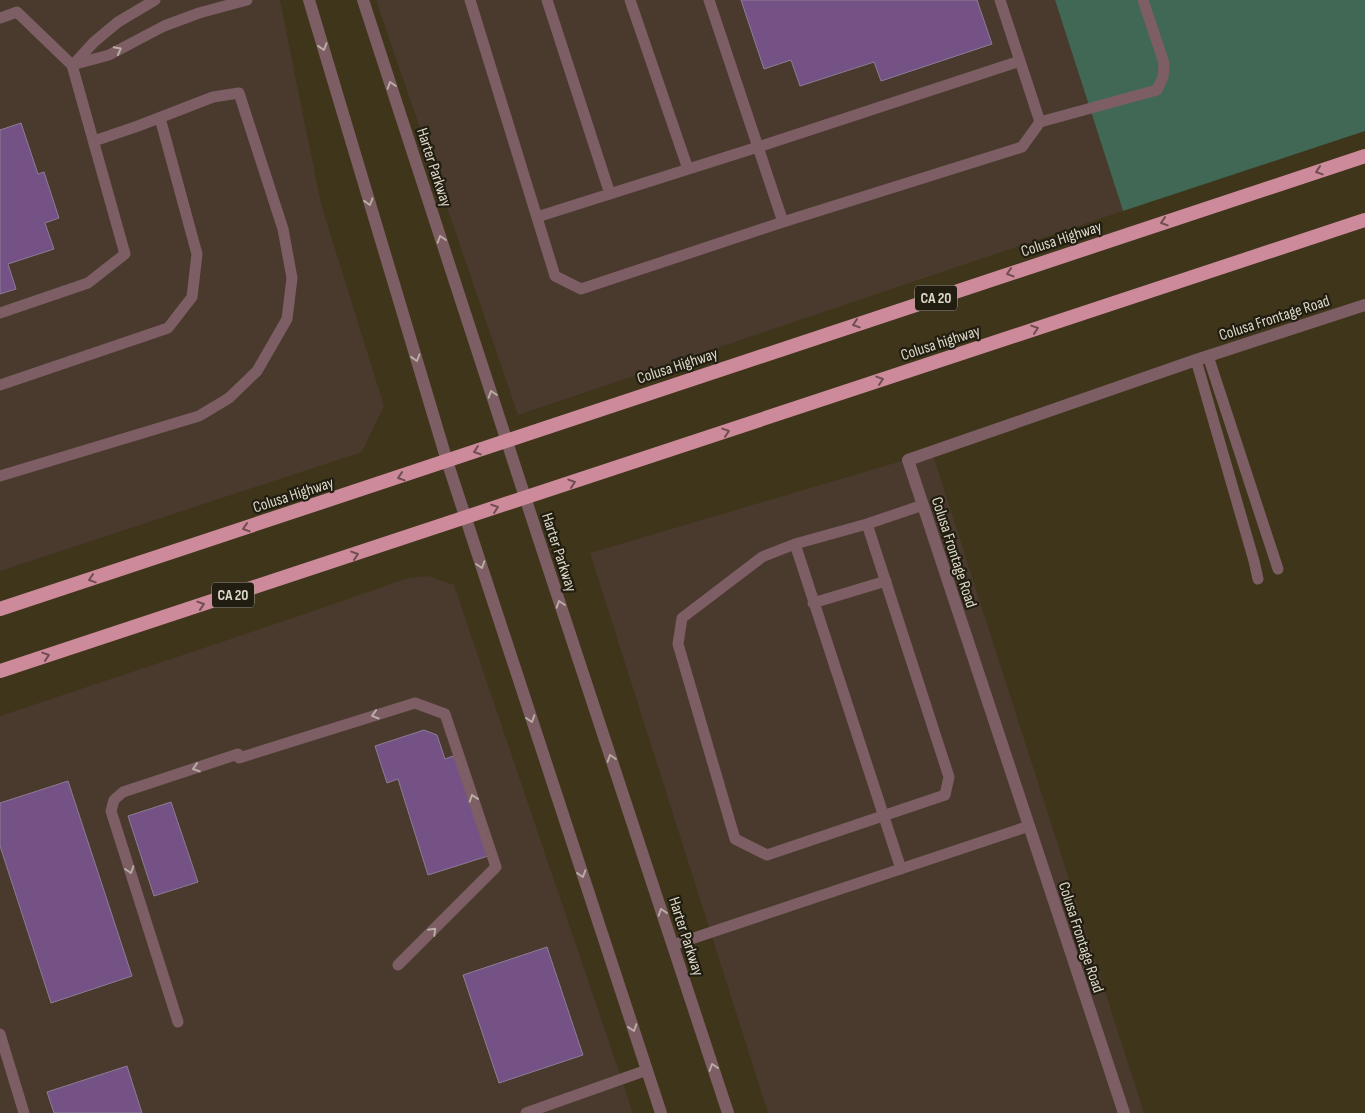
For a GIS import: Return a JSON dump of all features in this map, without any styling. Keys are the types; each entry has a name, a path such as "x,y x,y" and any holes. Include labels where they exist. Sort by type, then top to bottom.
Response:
{"highway":[{"name":"Colusa Highway","path":"0,609 1365,156"},
{"name":"Colusa highway","path":"526,498 1365,220"},
{"name":"CA 20","path":"0,671 526,498"}],"street":[{"path":"309,0 465,519 661,1113"},
{"name":"Harter Parkway","path":"363,0 728,1113"},
{"name":"Colusa Frontage Road","path":"1124,1113 908,460 1202,358 1365,305"}],"lane":[{"path":"72,65 94,42 118,22 156,0"},
{"path":"72,65 109,55 164,26 247,0"},
{"path":"470,0 555,276 581,289 783,222 1022,147 1040,122 1156,90 1163,77 1164,63 1143,0"},
{"path":"547,0 610,194"},
{"path":"630,0 688,169"},
{"path":"709,0 783,222"},
{"path":"1000,0 1040,122"},
{"path":"0,18 17,12 72,65 125,254 88,284 0,313"},
{"path":"537,217 1020,61"},
{"path":"0,476 199,416 229,398 257,371 287,319 292,278 283,229 239,94 213,97 94,141"},
{"path":"0,385 168,328 192,297 198,254 160,118"},
{"path":"1202,358 1278,569"},
{"path":"1202,358 1258,579"},
{"path":"866,524 949,777 945,795 767,855 735,839 678,644 682,618 762,557 795,544 866,524 923,505"},
{"path":"795,544 901,869"},
{"path":"813,603 886,581"},
{"path":"178,1022 111,811 114,800 123,792 238,754 239,758 415,702 445,714 496,867 398,965"},
{"path":"673,946 1029,826"},
{"path":"0,1034 24,1113"},
{"path":"526,1113 647,1070"}],"shaded area":[{"path":"0,0 280,0 321,204 384,406 362,452 0,571"},
{"path":"376,0 1055,0 1123,211 518,415"},
{"path":"932,452 1144,1113 768,1113 590,553"},
{"path":"429,576 454,585 633,1113 0,1113 0,716 408,578"}],"green space":[{"path":"1055,0 1365,0 1365,131 1123,211"}],"building":[{"path":"741,0 977,0 992,44 881,81 874,62 800,86 791,60 764,69"},
{"path":"21,123 38,174 44,172 59,218 45,223 54,249 8,264 16,289 0,294 0,130"},
{"path":"424,730 437,735 445,759 456,755 488,856 428,875 398,779 387,783 375,746"},
{"path":"68,781 132,976 51,1003 0,846 0,803"},
{"path":"171,802 198,882 154,896 128,816"},
{"path":"547,947 583,1055 499,1083 463,975"},
{"path":"127,1066 142,1113 54,1113 47,1092"}]}
